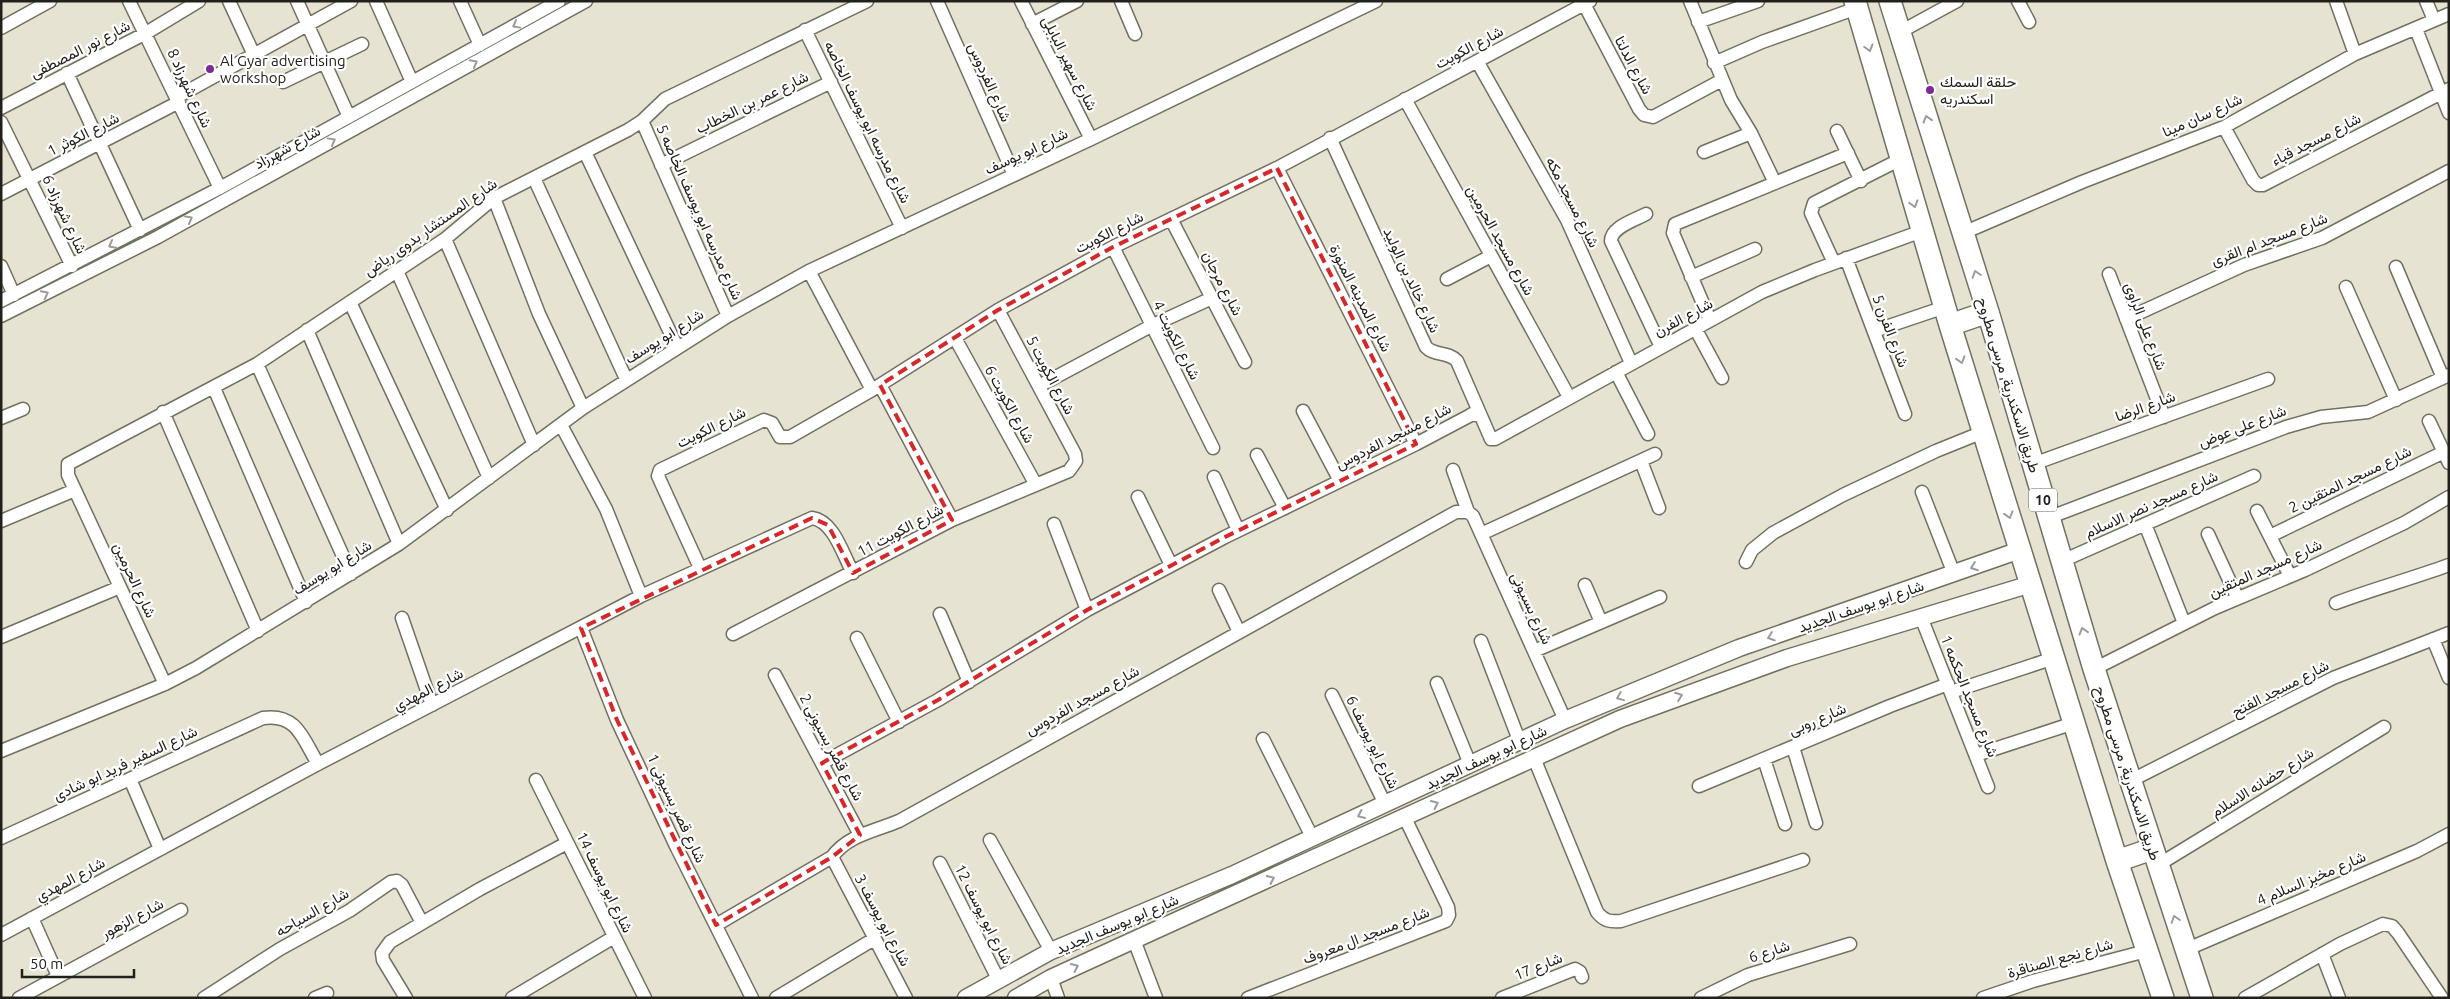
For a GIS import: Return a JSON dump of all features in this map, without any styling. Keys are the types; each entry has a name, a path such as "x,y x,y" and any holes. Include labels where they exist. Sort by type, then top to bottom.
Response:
{"main road":[{"name":"طريق الاسكندرية, مرسى مطروح","path":"1890,1 1988,312 2094,669 2202,998"},
{"name":"10","path":"1856,5 1947,316 2117,860 2163,998"},
{"path":"1947,316 1988,312"},
{"path":"2117,860 2155,857"}],"street":[{"path":"1,28 50,1"},
{"name":"شارع شهرزاد 8","path":"130,1 220,188"},
{"name":"شارع نور المصطفى","path":"1,108 146,33 199,1"},
{"path":"228,1 254,55"},
{"path":"297,1 349,117"},
{"name":"شارع الكوثر 1","path":"1,194 178,100 351,1"},
{"path":"376,1 412,82"},
{"path":"460,1 480,45"},
{"name":"شارع شهرزاد","path":"1,301 220,188 480,45 544,5 559,1"},
{"name":"شارع شهرزاد","path":"1,316 158,237 586,1"},
{"name":"شارع المستشار بدوى رياض","path":"75,490 68,475 68,464 163,412 214,388 257,364 446,239 494,198 642,121 652,109 678,91 867,1"},
{"name":"شارع الفردوس","path":"937,1 1014,175"},
{"name":"شارع سهير البابلى","path":"1021,1 1091,139"},
{"path":"1032,24 1077,1"},
{"path":"1121,1 1135,34"},
{"name":"شارع ابو يوسف","path":"1,751 165,684 196,668 399,544 583,408 626,379 728,316 809,271 1091,139 1376,1"},
{"path":"1690,1 1714,63 1775,183"},
{"path":"1698,22 1758,1"},
{"path":"1900,32 1957,1"},
{"path":"2018,1 2029,22"},
{"path":"2336,1 2355,54"},
{"path":"2426,1 2434,20"},
{"name":"شارع الكويت","path":"700,568 658,473 660,470 764,420 772,423 780,437 787,438 876,388 998,310 1113,247 1277,168 1330,138 1587,3"},
{"name":"شارع الدلتا","path":"1587,3 1639,109 1644,115 1653,117 1722,80"},
{"path":"1714,63 1856,5"},
{"name":"شارع سان مينا","path":"1963,233 2082,182 2224,127 2355,54 2449,14"},
{"path":"2416,29 2445,91 2449,112"},
{"name":"شارع مدرسه ابو يوسف الخاصه","path":"805,30 902,228"},
{"path":"283,82 362,44"},
{"name":"شارع مسجد مكه","path":"1477,61 1567,220 1631,363"},
{"path":"67,74 140,230"},
{"name":"شارع عمر بن الخطاب","path":"661,165 830,82"},
{"name":"شارع مسجد قباء","path":"2224,127 2252,180 2258,185 2262,185 2445,91"},
{"name":"شارع مسجد الحرمين","path":"1405,99 1569,397"},
{"name":"شارع مدرسه ابو يوسف الخاصه 5","path":"642,121 728,316"},
{"name":"شارع شهرزاد 6","path":"1,122 72,266"},
{"path":"1837,131 1861,181"},
{"path":"1704,152 1751,133"},
{"name":"شارع خالد بن الوليد","path":"1330,138 1426,347 1433,352 1449,354 1458,361 1480,416"},
{"path":"585,152 677,347"},
{"path":"1710,320 1673,233 1675,224 1848,153"},
{"path":"1834,263 1811,213 1811,207 1818,200 1861,181 1901,159"},
{"name":"شارع المدينه المنورة","path":"1277,168 1416,444"},
{"name":"شارع مسجد ام القرى","path":"2126,319 2244,265 2322,238 2449,171"},
{"path":"534,178 626,379"},
{"path":"494,198 539,314 583,408"},
{"path":"1646,214 1617,230 1611,237 1611,241 1661,347"},
{"name":"شارع مرجان","path":"1171,219 1245,362"},
{"path":"152,224 158,237"},
{"name":"شارع الفرن","path":"1480,416 1489,436 1495,439 1762,292 1846,258 1922,231"},
{"path":"446,239 534,445"},
{"name":"شارع الكويت 4","path":"1113,247 1213,448"},
{"path":"1691,277 1755,249"},
{"path":"1447,279 1491,256"},
{"name":"شارع الفرن 5","path":"1846,258 1905,414"},
{"path":"1,266 14,295"},
{"path":"2396,267 2446,377"},
{"path":"397,271 489,478"},
{"path":"809,271 952,520"},
{"name":"شارع على الراوى","path":"2109,274 2164,417"},
{"path":"2346,287 2396,400"},
{"path":"1038,386 1151,326 1212,298"},
{"path":"350,302 447,510"},
{"name":"شارع الكويت 5","path":"998,310 1075,454"},
{"path":"1874,331 1947,316"},
{"path":"1695,328 1722,378"},
{"path":"307,330 399,544"},
{"name":"شارع الكويت 6","path":"955,338 1036,485"},
{"path":"257,364 351,574"},
{"path":"1616,372 1648,434"},
{"name":"شارع على عوض","path":"2048,518 2286,427 2321,417 2368,412 2446,377"},
{"name":"شارع الرضا","path":"2032,464 2268,379"},
{"path":"214,388 306,602"},
{"path":"1,418 23,409"},
{"path":"1303,411 1340,481"},
{"path":"163,412 258,631"},
{"name":"شارع مسجد الفردوس","path":"822,763 899,722 1088,610 1171,565 1238,530 1416,444 1472,414 1480,416"},
{"path":"2429,420 2446,457"},
{"path":"561,425 606,509 641,596"},
{"path":"1746,562 1752,550 1773,533 1843,495 1936,451 1983,432"},
{"name":"شارع الكويت 11","path":"733,634 952,520 1069,471 1076,461 1075,454"},
{"path":"1481,534 1655,454"},
{"path":"1257,455 1285,508"},
{"name":"شارع مسجد المتقين 2","path":"2270,536 2446,457"},
{"path":"1641,460 1659,508"},
{"name":"شارع بسيونى","path":"1453,470 1468,512 1473,516 1565,720"},
{"name":"شارع مسجد نصر الاسلام","path":"2062,561 2254,476"},
{"path":"1214,477 1238,530"},
{"path":"1,521 75,490"},
{"name":"شارع الحرمين","path":"75,490 165,684"},
{"path":"1922,492 1954,574"},
{"name":"شارع مسجد المتقين","path":"2094,669 2237,597 2290,576 2404,523 2449,496"},
{"path":"1138,497 1171,565"},
{"path":"2257,510 2290,576"},
{"name":"شارع مسجد الفردوس","path":"716,925 832,857 837,850 860,835 899,821 1456,512 1468,512"},
{"name":"شارع المهدي","path":"1,935 318,764 641,596 812,518 820,519 828,525 853,573"},
{"path":"1054,524 1088,610"},
{"path":"2145,524 2184,623"},
{"path":"2208,534 2237,597"},
{"name":"شارع ابو يوسف الجديد","path":"966,998 1052,951 1232,875 1565,720 1739,648 2020,550"},
{"path":"2336,603 2379,587 2411,580 2449,565"},
{"name":"شارع ابو يوسف الجديد","path":"1016,998 1051,978 1620,719 1672,698 1787,658 2031,584"},
{"path":"1585,585 1601,622"},
{"path":"1,636 120,587"},
{"path":"1219,590 1239,632"},
{"path":"1534,651 1660,597"},
{"path":"940,614 969,682"},
{"name":"شارع مسجد الحكمه 1","path":"1920,617 1988,787"},
{"path":"402,618 432,705"},
{"name":"شارع قصر بسيونى 1","path":"581,628 617,720 676,846 752,998"},
{"name":"شارع مسجد الفتح","path":"2130,781 2333,678 2449,634"},
{"path":"857,638 899,722"},
{"path":"2433,639 2449,678"},
{"path":"1481,641 1519,740"},
{"name":"شارع روبى","path":"1699,786 1890,706 2054,658"},
{"name":"شارع قصر بسيونى 2","path":"775,675 860,835"},
{"path":"1437,683 1470,764"},
{"name":"شارع ابو يوسف 6","path":"1332,694 1385,804"},
{"name":"شارع السفير فريد ابو شادى","path":"1,838 263,718 274,716 286,718 295,725 318,764"},
{"path":"1976,755 2074,723"},
{"name":"شارع حضانه الاسلام","path":"2155,857 2384,727"},
{"path":"1263,739 1312,838"},
{"path":"1793,747 1816,823"},
{"path":"1534,758 1597,912 1603,919 1612,922 1621,921 1803,860"},
{"path":"1764,759 1785,824"},
{"path":"130,779 160,850"},
{"name":"شارع ابو يوسف 14","path":"536,780 645,998"},
{"name":"شارع مسجد ال معروف","path":"1249,998 1446,921 1449,915 1448,907 1406,818"},
{"name":"شارع مخبز السلام 4","path":"2185,950 2417,850 2449,834"},
{"path":"990,840 1052,951"},
{"path":"406,998 383,960 382,953 390,942 421,921 567,843"},
{"name":"شارع ابو يوسف 3","path":"832,857 906,998"},
{"name":"شارع ابو يوسف 12","path":"940,863 998,979"},
{"path":"1232,875 1241,893"},
{"name":"شارع السياحه","path":"204,998 280,949 349,911 391,882 397,881 402,885 421,921"},
{"name":"شارع الزهور","path":"19,998 181,910"},
{"path":"32,918 58,976"},
{"path":"2245,998 2374,926 2383,924 2392,926 2442,998"},
{"path":"512,998 531,993 614,937"},
{"path":"776,998 874,939"},
{"path":"1134,940 1156,998"},
{"name":"شارع 6","path":"1701,998 1755,972 1850,944"},
{"name":"شارع نجع الصناقرة","path":"1983,998 2033,981 2146,951"},
{"path":"2322,954 2339,998"},
{"name":"شارع 17","path":"1502,998 1575,969 1580,972 1582,977"},
{"path":"1051,978 1058,998"}],"highlighted area":[{"path":"1277,168 1416,444 1225,537 1087,610 938,700 822,763 860,835 832,857 716,925 617,720 581,628 812,518 828,525 853,573 952,520 880,385 998,310 1113,247"}],"place":[{"name":"Al Gyar advertising workshop","path":"210,69"},
{"name":"حلقة السمك اسكندريه","path":"1930,90"}]}
